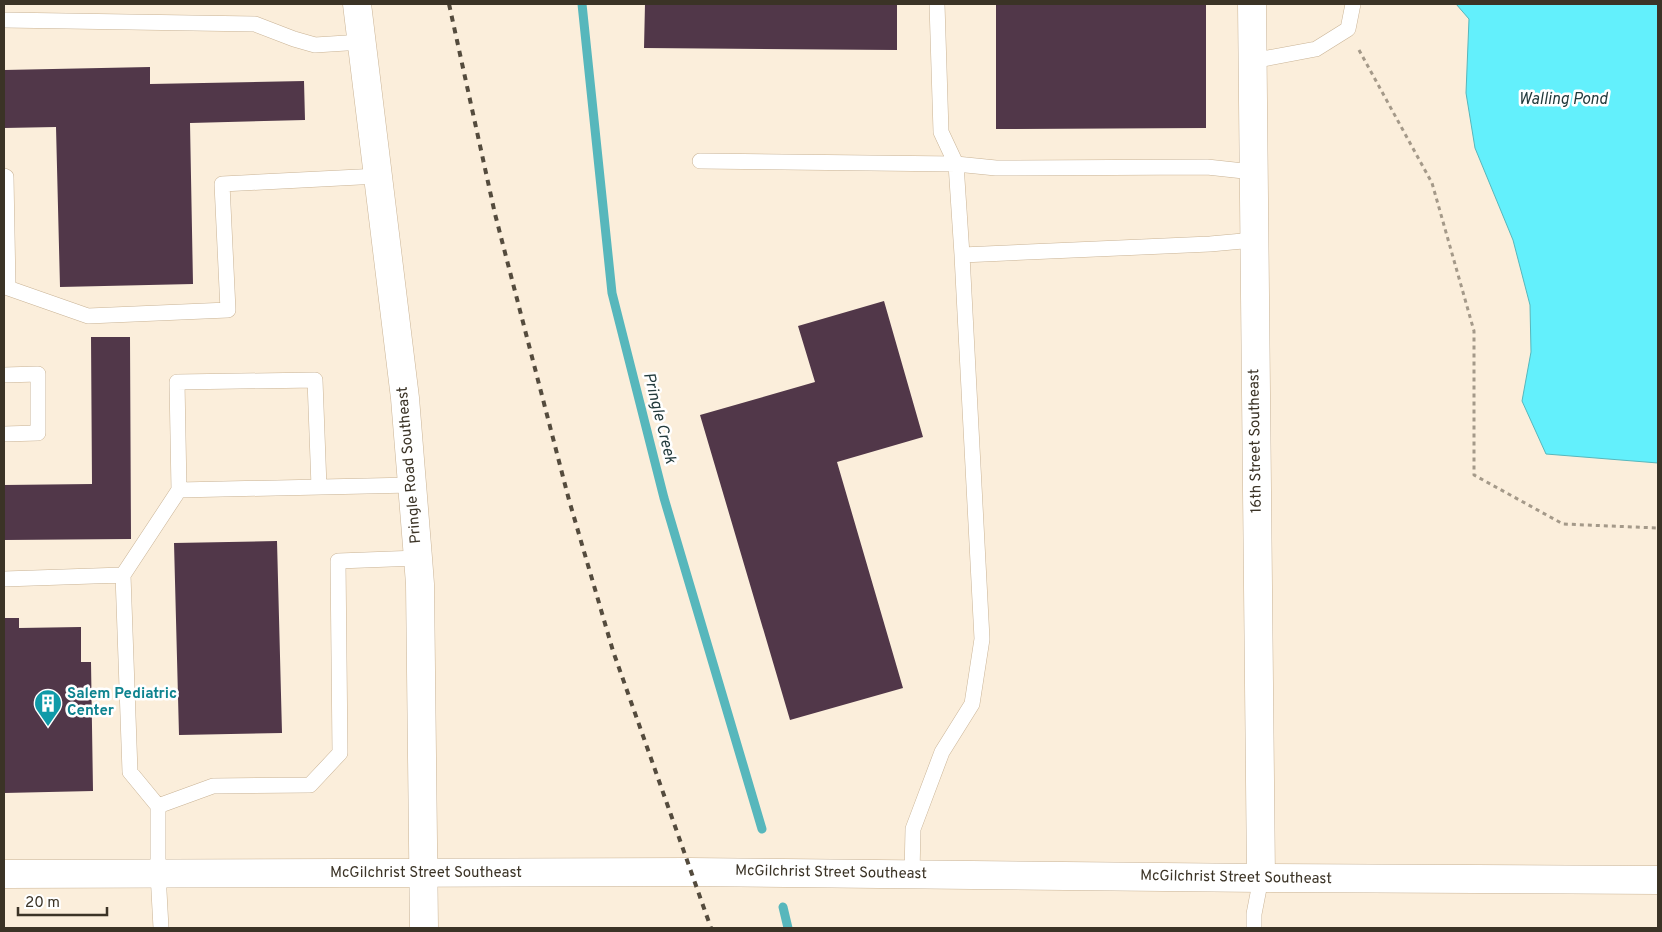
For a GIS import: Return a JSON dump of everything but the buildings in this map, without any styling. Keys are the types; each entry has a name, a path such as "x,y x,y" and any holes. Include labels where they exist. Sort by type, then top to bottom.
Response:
{"street":[{"name":"Pringle Road Southeast","path":"358,4 405,398 418,558 424,928"},
{"name":"16th Street Southeast","path":"1252,4 1261,878"},
{"name":"McGilchrist Street Southeast","path":"4,874 424,872 1658,880"}],"lane":[{"path":"912,874 913,828 942,752 972,704 982,639 956,164 941,132 937,4"},
{"path":"1252,61 1316,49 1348,29 1353,4"},
{"path":"4,20 255,24 315,45 362,42"},
{"path":"700,161 956,164 996,168 1207,167 1253,172"},
{"path":"4,176 6,176 8,288 88,316 228,310 222,184 379,176"},
{"path":"962,255 1210,244 1254,240"},
{"path":"4,375 38,374 38,433 4,434"},
{"path":"161,928 158,873 158,806 130,772 123,575 179,490 177,382 315,380 319,487"},
{"path":"179,490 412,484"},
{"path":"158,806 213,786 310,785 340,753 338,560 418,558"},
{"path":"4,579 123,575"},
{"path":"1254,928 1254,914 1261,878"}],"path":[{"path":"1348,29 1432,183 1474,331 1474,475 1563,524 1658,528"}],"water":[{"name":"Walling Pond","path":"1456,4 1658,4 1658,463 1546,454 1522,401 1531,352 1530,305 1513,240 1475,148 1466,93 1469,19"}],"waterway":[{"name":"Pringle Creek","path":"582,4 612,293 664,498 762,829"},
{"name":"Pringle Creek","path":"783,907 788,928"}],"railway":[{"path":"449,4 495,214 569,500 613,651 711,928"}],"place":[{"name":"Salem Pediatric Center","path":"48,727"}]}
